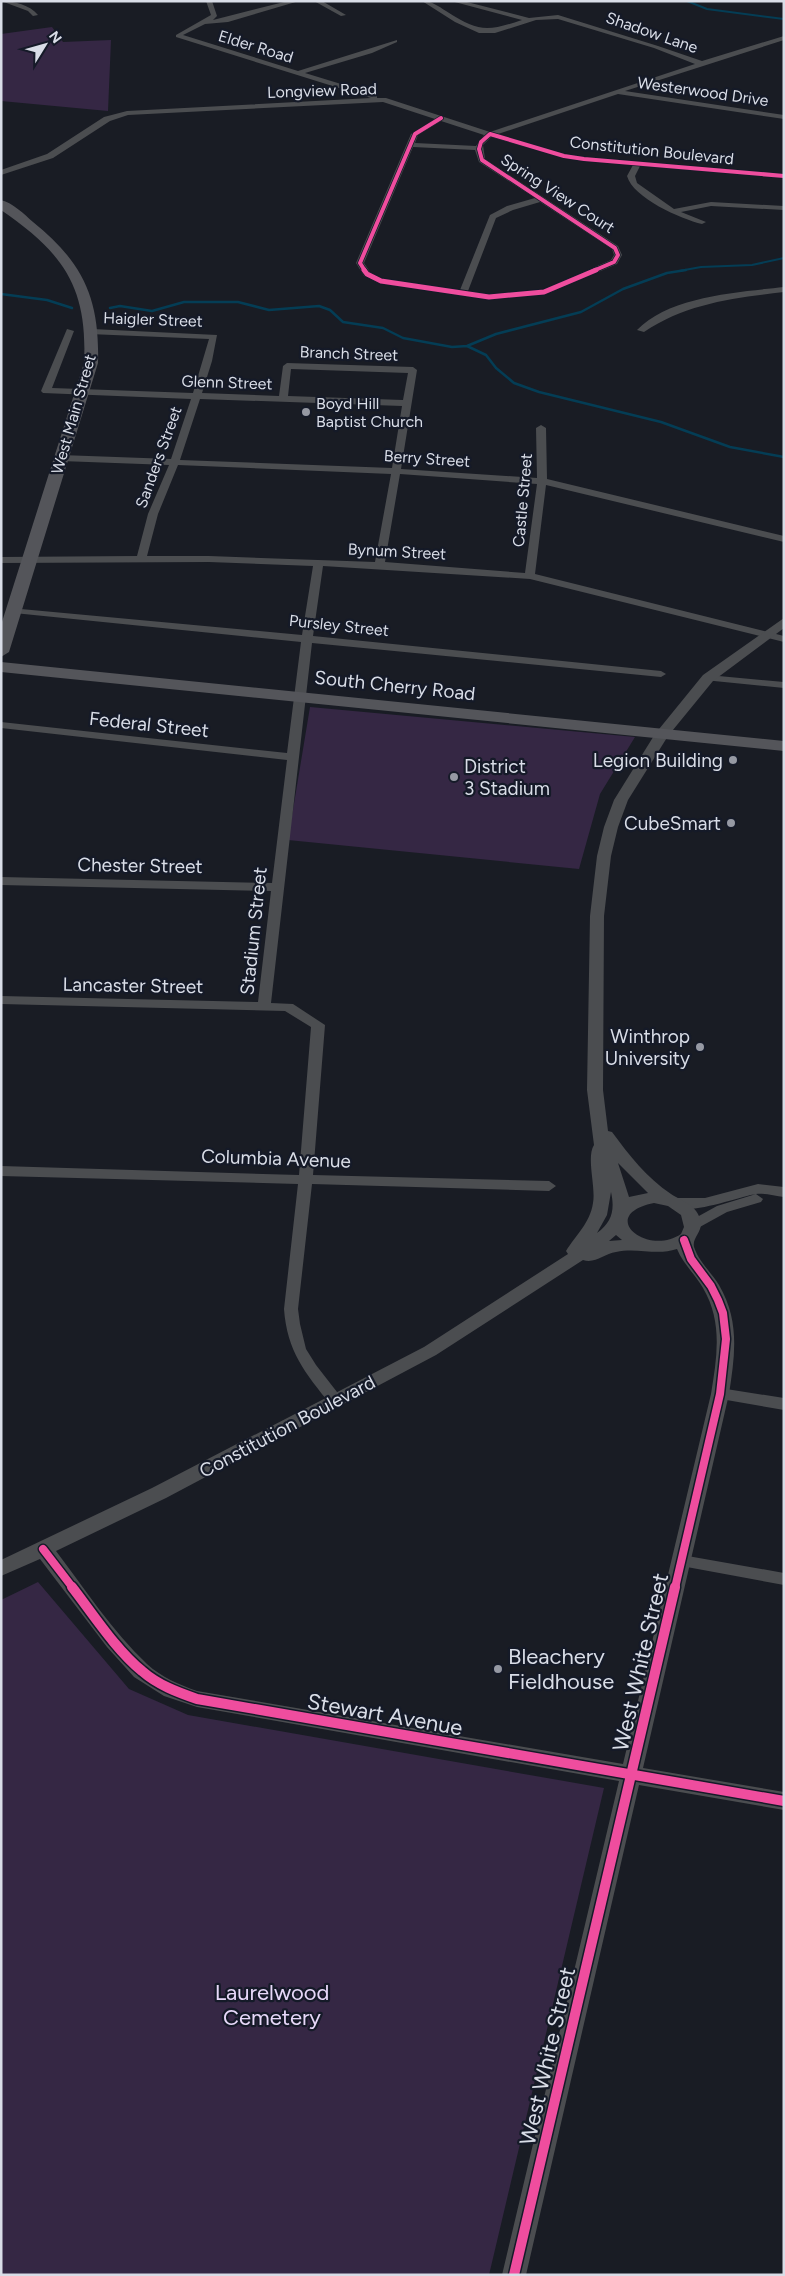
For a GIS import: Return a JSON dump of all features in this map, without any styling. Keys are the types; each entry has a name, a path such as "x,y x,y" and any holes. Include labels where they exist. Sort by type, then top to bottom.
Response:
{"main road":[{"name":"West Main Street","path":"1,204 37,229 70,264 84,290 90,312 92,332 91,363 1,652"},
{"name":"South Cherry Road","path":"1,667 784,746"}],"street":[{"path":"3,1 30,10 35,15"},
{"name":"Elder Road","path":"209,1 214,16 207,23 191,28 178,36 383,100"},
{"path":"207,23 228,20 296,1"},
{"path":"317,1 343,15"},
{"name":"Shadow Lane","path":"426,1 479,31 489,32 527,19 545,16 567,19 702,64"},
{"path":"454,1 478,9 527,19"},
{"path":"453,18 478,9"},
{"path":"490,134 784,38"},
{"path":"298,73 370,52 395,41"},
{"name":"Westerwood Drive","path":"618,93 784,117"},
{"name":"Longview Road","path":"1,173 50,156 107,119 124,114 383,100 490,134"},
{"name":"Spring View Court","path":"441,118 419,131 410,145 360,262 367,274 381,281 489,297 544,292 614,262 618,255 615,248 482,160 478,154 478,148 483,138 490,134"},
{"name":"Constitution Boulevard","path":"490,134 564,156 784,176"},
{"path":"410,145 478,148"},
{"path":"637,164 631,176 633,184 674,211 692,220 702,222"},
{"path":"463,294 493,217 510,208 541,199"},
{"path":"674,211 711,204 784,208"},
{"path":"641,330 653,320 686,306 728,295 782,291"},
{"name":"Glenn Street","path":"70,331 46,391 407,403"},
{"name":"Haigler Street","path":"92,332 214,336"},
{"name":"Sanders Street","path":"141,559 153,514 174,462 208,361 214,336"},
{"name":"Branch Street","path":"284,399 287,366 413,370 407,403"},
{"path":"380,564 407,403"},
{"name":"Castle Street","path":"530,576 542,481 541,428"},
{"name":"Berry Street","path":"61,458 395,471 542,481 784,539"},
{"name":"Bynum Street","path":"1,560 141,559 380,564 530,576 784,639"},
{"name":"Stadium Street","path":"318,564 307,638 264,1007 288,1007 318,1025 306,1178 291,1309 291,1329 301,1356 336,1401"},
{"name":"Pursley Street","path":"14,610 662,674"},
{"path":"638,1244 621,1231 621,1192 601,1134 596,1106 595,1031 599,886 606,849 621,800 662,734 708,678 784,622"},
{"path":"708,678 784,685"},
{"name":"Federal Street","path":"1,725 294,757"},
{"name":"Chester Street","path":"1,881 278,887"},
{"name":"Lancaster Street","path":"1,1000 264,1007"},
{"path":"601,1134 629,1167 672,1201 686,1209 692,1217 689,1233"},
{"path":"566,1264 592,1229 601,1209 603,1188 599,1162 601,1134"},
{"name":"Columbia Avenue","path":"1,1171 549,1186"},
{"path":"672,1201 705,1203 758,1189 778,1191"},
{"path":"689,1233 722,1209 778,1191"},
{"name":"Constitution Boulevard","path":"1,1570 159,1493 430,1351 566,1264 606,1235 621,1215 642,1198 672,1201"},
{"name":"Constitution Boulevard","path":"566,1264 613,1246 638,1244 656,1247 674,1245 689,1233"},
{"name":"West White Street","path":"514,2275 720,1394 728,1338 722,1310 710,1285 688,1255 689,1233"},
{"name":"West White Street","path":"656,1247 679,1258 710,1285"},
{"path":"720,1394 784,1404"},
{"name":"Stewart Avenue","path":"43,1549 127,1656 141,1671 171,1690 197,1699 784,1801"},
{"path":"682,1561 784,1579"}],"green space":[{"path":"52,27 63,42 111,40 108,111 1,101 1,34"},
{"name":"District 3 Stadium","path":"310,707 635,737 600,794 579,869 288,840"},
{"name":"Laurelwood Cemetery","path":"38,1582 129,1689 188,1715 604,1788 489,2275 1,2275 1,1600"}],"waterway":[{"path":"687,1 707,9 784,19"},
{"path":"679,271 701,267 752,265 784,258"},
{"path":"467,346 496,334 581,312 623,289 667,273 686,270"},
{"path":"1,294 47,300 72,308"},
{"path":"110,308 120,306 152,311 184,302 238,302 269,310 319,306 330,310 343,322 383,328 403,338 452,347 467,346"},
{"path":"467,346 486,355 496,368 514,383 539,392 661,422 730,447 784,457"}],"cycle path":[{"path":"441,118 415,134 360,263 367,274 381,281 489,297 544,292 614,262 618,255 615,248 482,160 479,152 480,145 490,134 564,156 584,159 784,176"},
{"path":"514,2275 720,1394 726,1352 726,1326 723,1313 711,1286 687,1253 684,1240"},
{"path":"43,1549 114,1641 141,1671 171,1690 197,1699 784,1801"}],"place":[{"name":"Boyd Hill Baptist Church","path":"306,412"},
{"name":"Legion Building","path":"733,760"},
{"name":"District 3 Stadium","path":"454,777"},
{"name":"CubeSmart","path":"731,823"},
{"name":"Winthrop University","path":"700,1047"},
{"name":"Bleachery Fieldhouse","path":"498,1669"}]}
